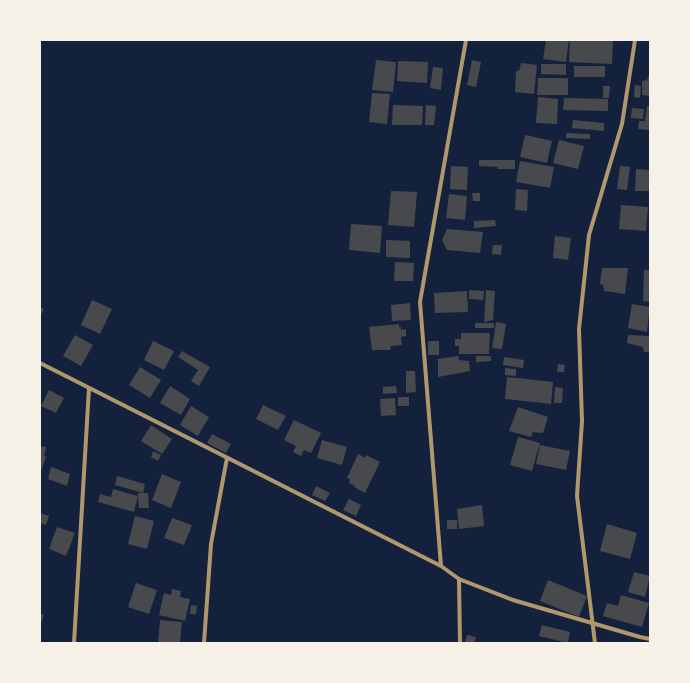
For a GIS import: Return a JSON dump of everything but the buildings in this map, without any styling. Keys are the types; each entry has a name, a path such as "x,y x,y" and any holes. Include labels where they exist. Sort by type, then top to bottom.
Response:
{"street":[{"path":"441,566 420,302 466,40"},
{"path":"596,643 592,624 577,496 582,421 579,329 589,235 622,124 635,40"},
{"path":"40,363 441,566 460,579 513,600 592,624 650,639"},
{"path":"74,643 89,388"},
{"path":"204,643 211,544 227,458"},
{"path":"460,579 460,643"}]}
